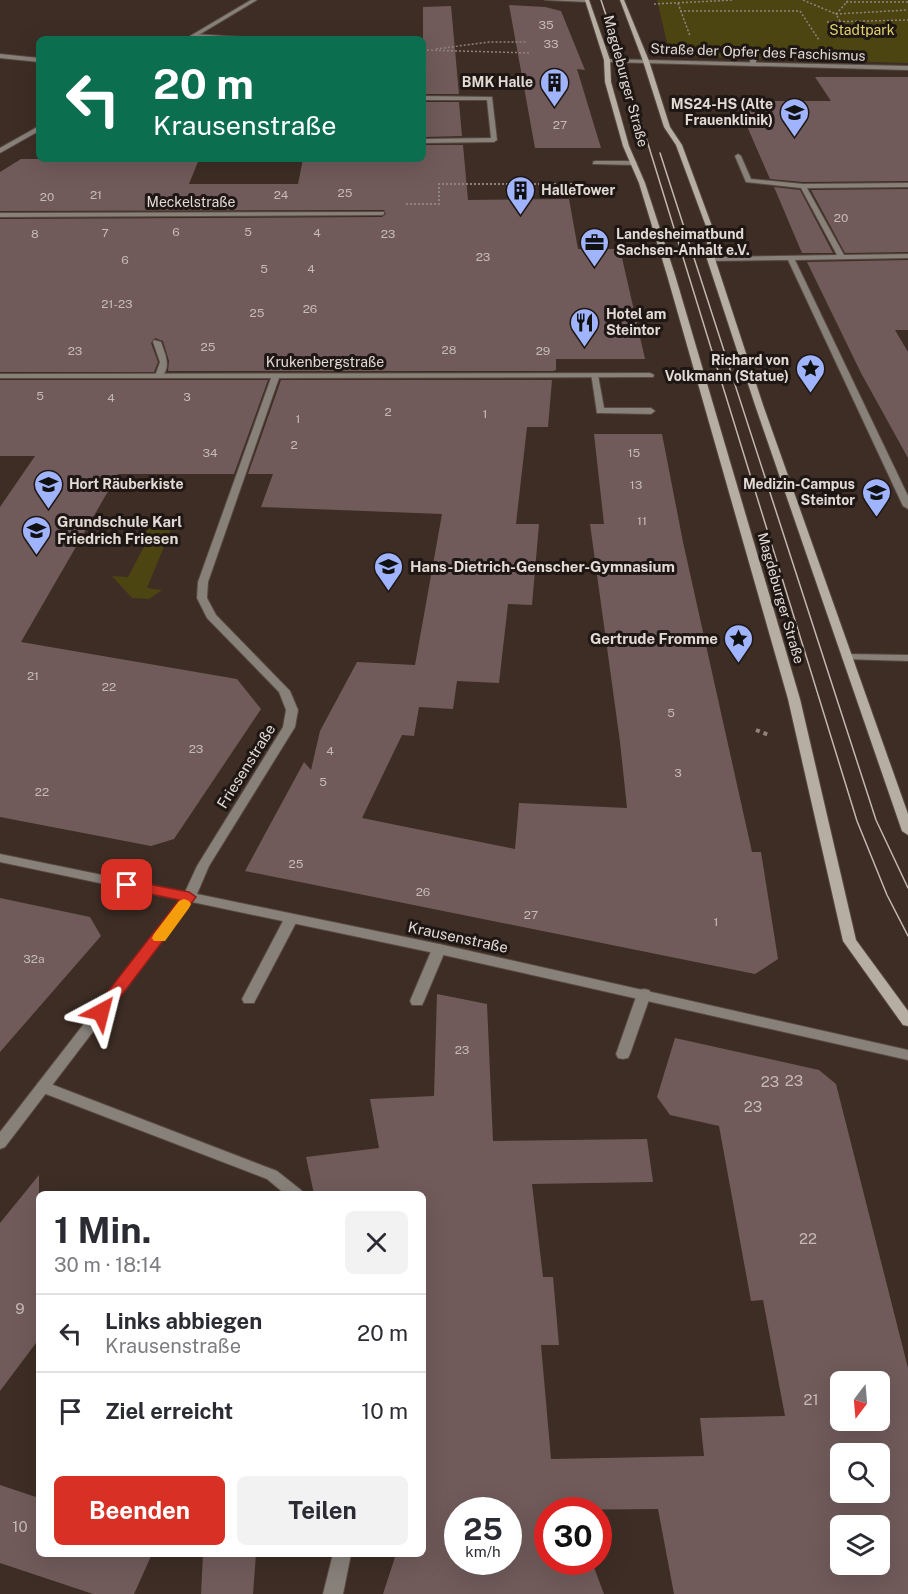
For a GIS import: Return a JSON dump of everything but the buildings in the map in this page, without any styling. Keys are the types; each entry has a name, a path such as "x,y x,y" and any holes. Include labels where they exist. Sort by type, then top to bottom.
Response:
{"street":[{"path":"194,36 255,0"},
{"path":"546,0 587,1"},
{"name":"Magdeburger Straße","path":"622,0 646,61 667,127 679,145 710,229 711,259 908,831"},
{"name":"Magdeburger Straße","path":"587,1 607,60 608,82 626,146 634,163 671,275 794,699 850,941 908,1021"},
{"path":"753,54 753,64"},
{"path":"0,56 36,60"},
{"name":"Straße der Opfer des Faschismus","path":"607,60 908,68"},
{"path":"426,98 490,98 494,140 426,141"},
{"path":"0,151 36,130"},
{"path":"738,156 748,181 803,186 908,185"},
{"path":"595,163 634,163"},
{"path":"803,186 841,256"},
{"name":"Meckelstraße","path":"0,214 382,213"},
{"path":"711,259 908,256"},
{"path":"791,258 908,506"},
{"path":"157,342 164,362 159,376"},
{"path":"594,375 600,411 651,411"},
{"name":"Krukenbergstraße","path":"0,376 650,375"},
{"name":"Friesenstraße","path":"0,1143 189,897 204,866 289,727 292,710 284,691 211,616 202,598 203,582 276,376"},
{"path":"847,657 908,658"},
{"name":"Krausenstraße","path":"0,858 439,949 908,1055"},
{"path":"249,999 291,919"},
{"path":"417,1001 439,949"},
{"path":"623,1054 644,994"},
{"path":"43,1087 272,1175 292,1191"},
{"path":"333,1594 341,1557"}],"path":[{"path":"652,4 734,0"},
{"path":"803,0 836,14 908,10"},
{"path":"836,14 846,2 853,0"},
{"path":"846,2 894,0 908,2"},
{"path":"678,3 692,43"},
{"path":"680,11 800,11 821,43"},
{"path":"836,14 840,21"},
{"path":"828,22 908,20"},
{"path":"429,50 489,42 528,42"},
{"path":"429,50 531,53"},
{"path":"382,213 383,204 439,204 439,184 576,184"}],"green space":[{"name":"Stadtpark","path":"657,0 908,0 908,63 676,56 669,51"},
{"path":"160,522 174,522 147,588 162,590 149,599 132,598 112,576 128,577 147,541 133,539"}],"tram line":[{"path":"601,0 640,118 857,821 887,895 908,936"},
{"path":"660,153 876,820 908,888"}],"slow traffic":[{"path":"159,938 184,904"}],"place":[{"name":"BMK Halle","path":"554,108"},
{"name":"MS24-HS (Alte Frauenklinik)","path":"794,138"},
{"name":"HalleTower","path":"520,216"},
{"name":"Landesheimatbund Sachsen-Anhalt e.V.","path":"595,268"},
{"name":"Hotel am Steintor","path":"585,348"},
{"name":"Richard von Volkmann (Statue)","path":"810,394"},
{"name":"Hort Räuberkiste","path":"48,510"},
{"name":"Medizin-Campus Steintor","path":"876,518"},
{"name":"Grundschule Karl Friedrich Friesen","path":"36,556"},
{"name":"Hans-Dietrich-Genscher-Gymnasium","path":"389,592"},
{"name":"Gertrude Fromme","path":"739,664"}],"route":[{"path":"101,1012 189,897 127,885"}]}
